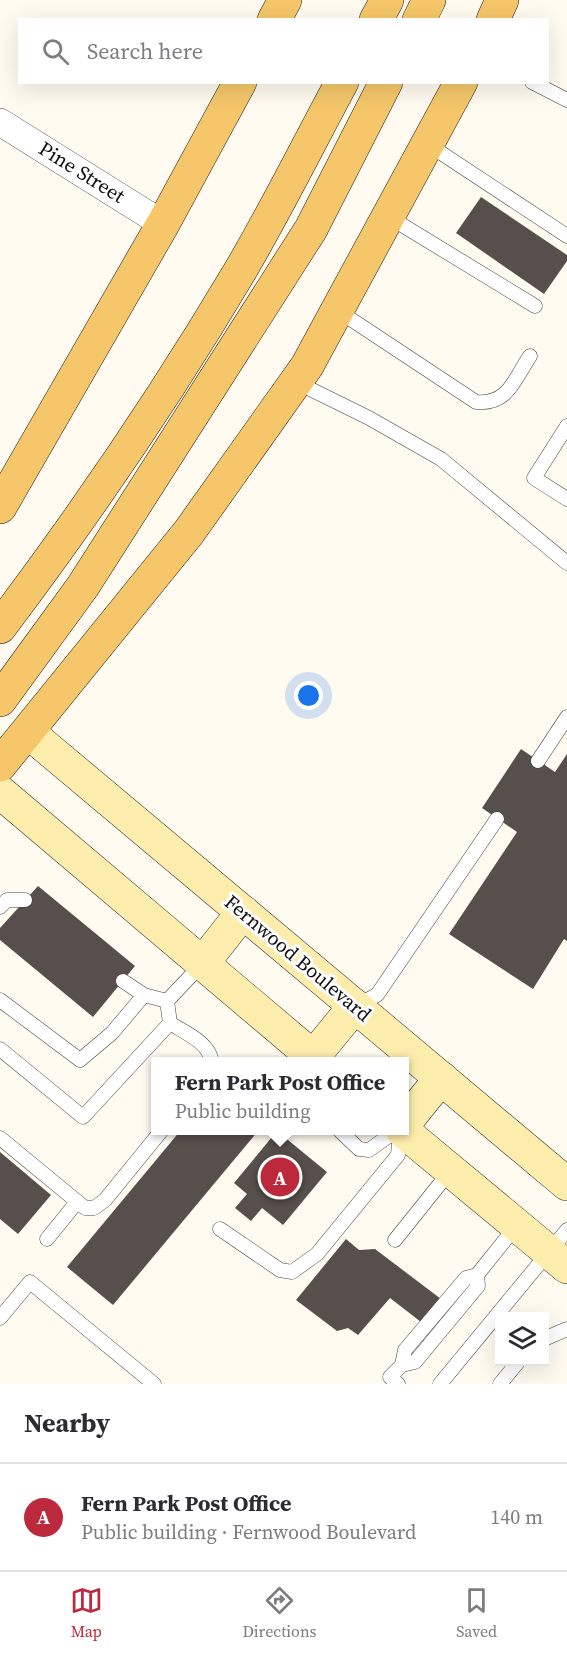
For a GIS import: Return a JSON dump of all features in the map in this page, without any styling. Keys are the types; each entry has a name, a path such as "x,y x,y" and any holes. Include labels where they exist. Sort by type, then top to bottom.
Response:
{"main road":[{"path":"275,18 285,0"},
{"path":"377,18 387,0"},
{"path":"480,18 483,0"},
{"path":"494,18 502,0"},
{"path":"0,507 163,224 239,84"},
{"path":"0,627 54,556 240,271 341,84"},
{"path":"0,700 83,585 311,229 385,84"},
{"path":"0,765 189,532 296,382 429,145 460,84"}],"street":[{"name":"Pine Street","path":"0,122 163,224"},
{"name":"Fernwood Boulevard","path":"28,732 567,1184"},
{"path":"0,792 314,1057"},
{"path":"202,964 243,912"},
{"path":"317,1057 355,1006"},
{"path":"409,1119 441,1078"},
{"path":"405,1135 517,1225 561,1250"}],"lane":[{"path":"537,84 565,95"},
{"path":"429,145 567,236"},
{"path":"389,217 535,306"},
{"path":"337,310 476,402 492,403 503,397 530,356"},
{"path":"296,382 369,418 441,459 567,563"},
{"path":"567,426 534,478 567,499"},
{"path":"538,761 567,717"},
{"path":"355,1006 376,994 497,819"},
{"path":"0,907 7,900 24,900"},
{"path":"167,1001 202,964"},
{"path":"123,981 144,995 167,1001"},
{"path":"0,1000 80,1060 112,1033 144,995"},
{"path":"167,1001 170,1023 202,1044 211,1057"},
{"path":"0,1049 83,1117 170,1023"},
{"path":"0,1138 85,1208 94,1208 105,1200 159,1135"},
{"path":"343,1135 359,1149 369,1150 393,1135"},
{"path":"220,1229 280,1270 292,1272 317,1254 398,1155 400,1135"},
{"path":"395,1240 451,1170"},
{"path":"47,1239 77,1202"},
{"path":"398,1384 390,1377 402,1365 405,1350 466,1278 477,1275 517,1225"},
{"path":"440,1384 561,1250"},
{"path":"0,1318 30,1282 154,1384"},
{"path":"549,1337 567,1329"},
{"path":"500,1384 515,1366"}],"building":[{"path":"481,197 567,255 567,261 544,294 456,233"},
{"path":"521,749 555,772 567,754 567,941 564,939 533,989 449,934 517,832 482,808"},
{"path":"38,886 135,966 93,1017 0,940 0,928"},
{"path":"177,1135 255,1135 113,1305 67,1267"},
{"path":"274,1135 282,1135 327,1172 283,1225 262,1208 251,1221 235,1208 247,1194 234,1183"},
{"path":"0,1152 51,1195 18,1234 0,1219"},
{"path":"346,1239 359,1250 375,1249 441,1299 421,1322 390,1298 358,1335 348,1328 337,1331 296,1300"}],"place":[{"name":"Fern Park Post Office","path":"280,1177"}]}
